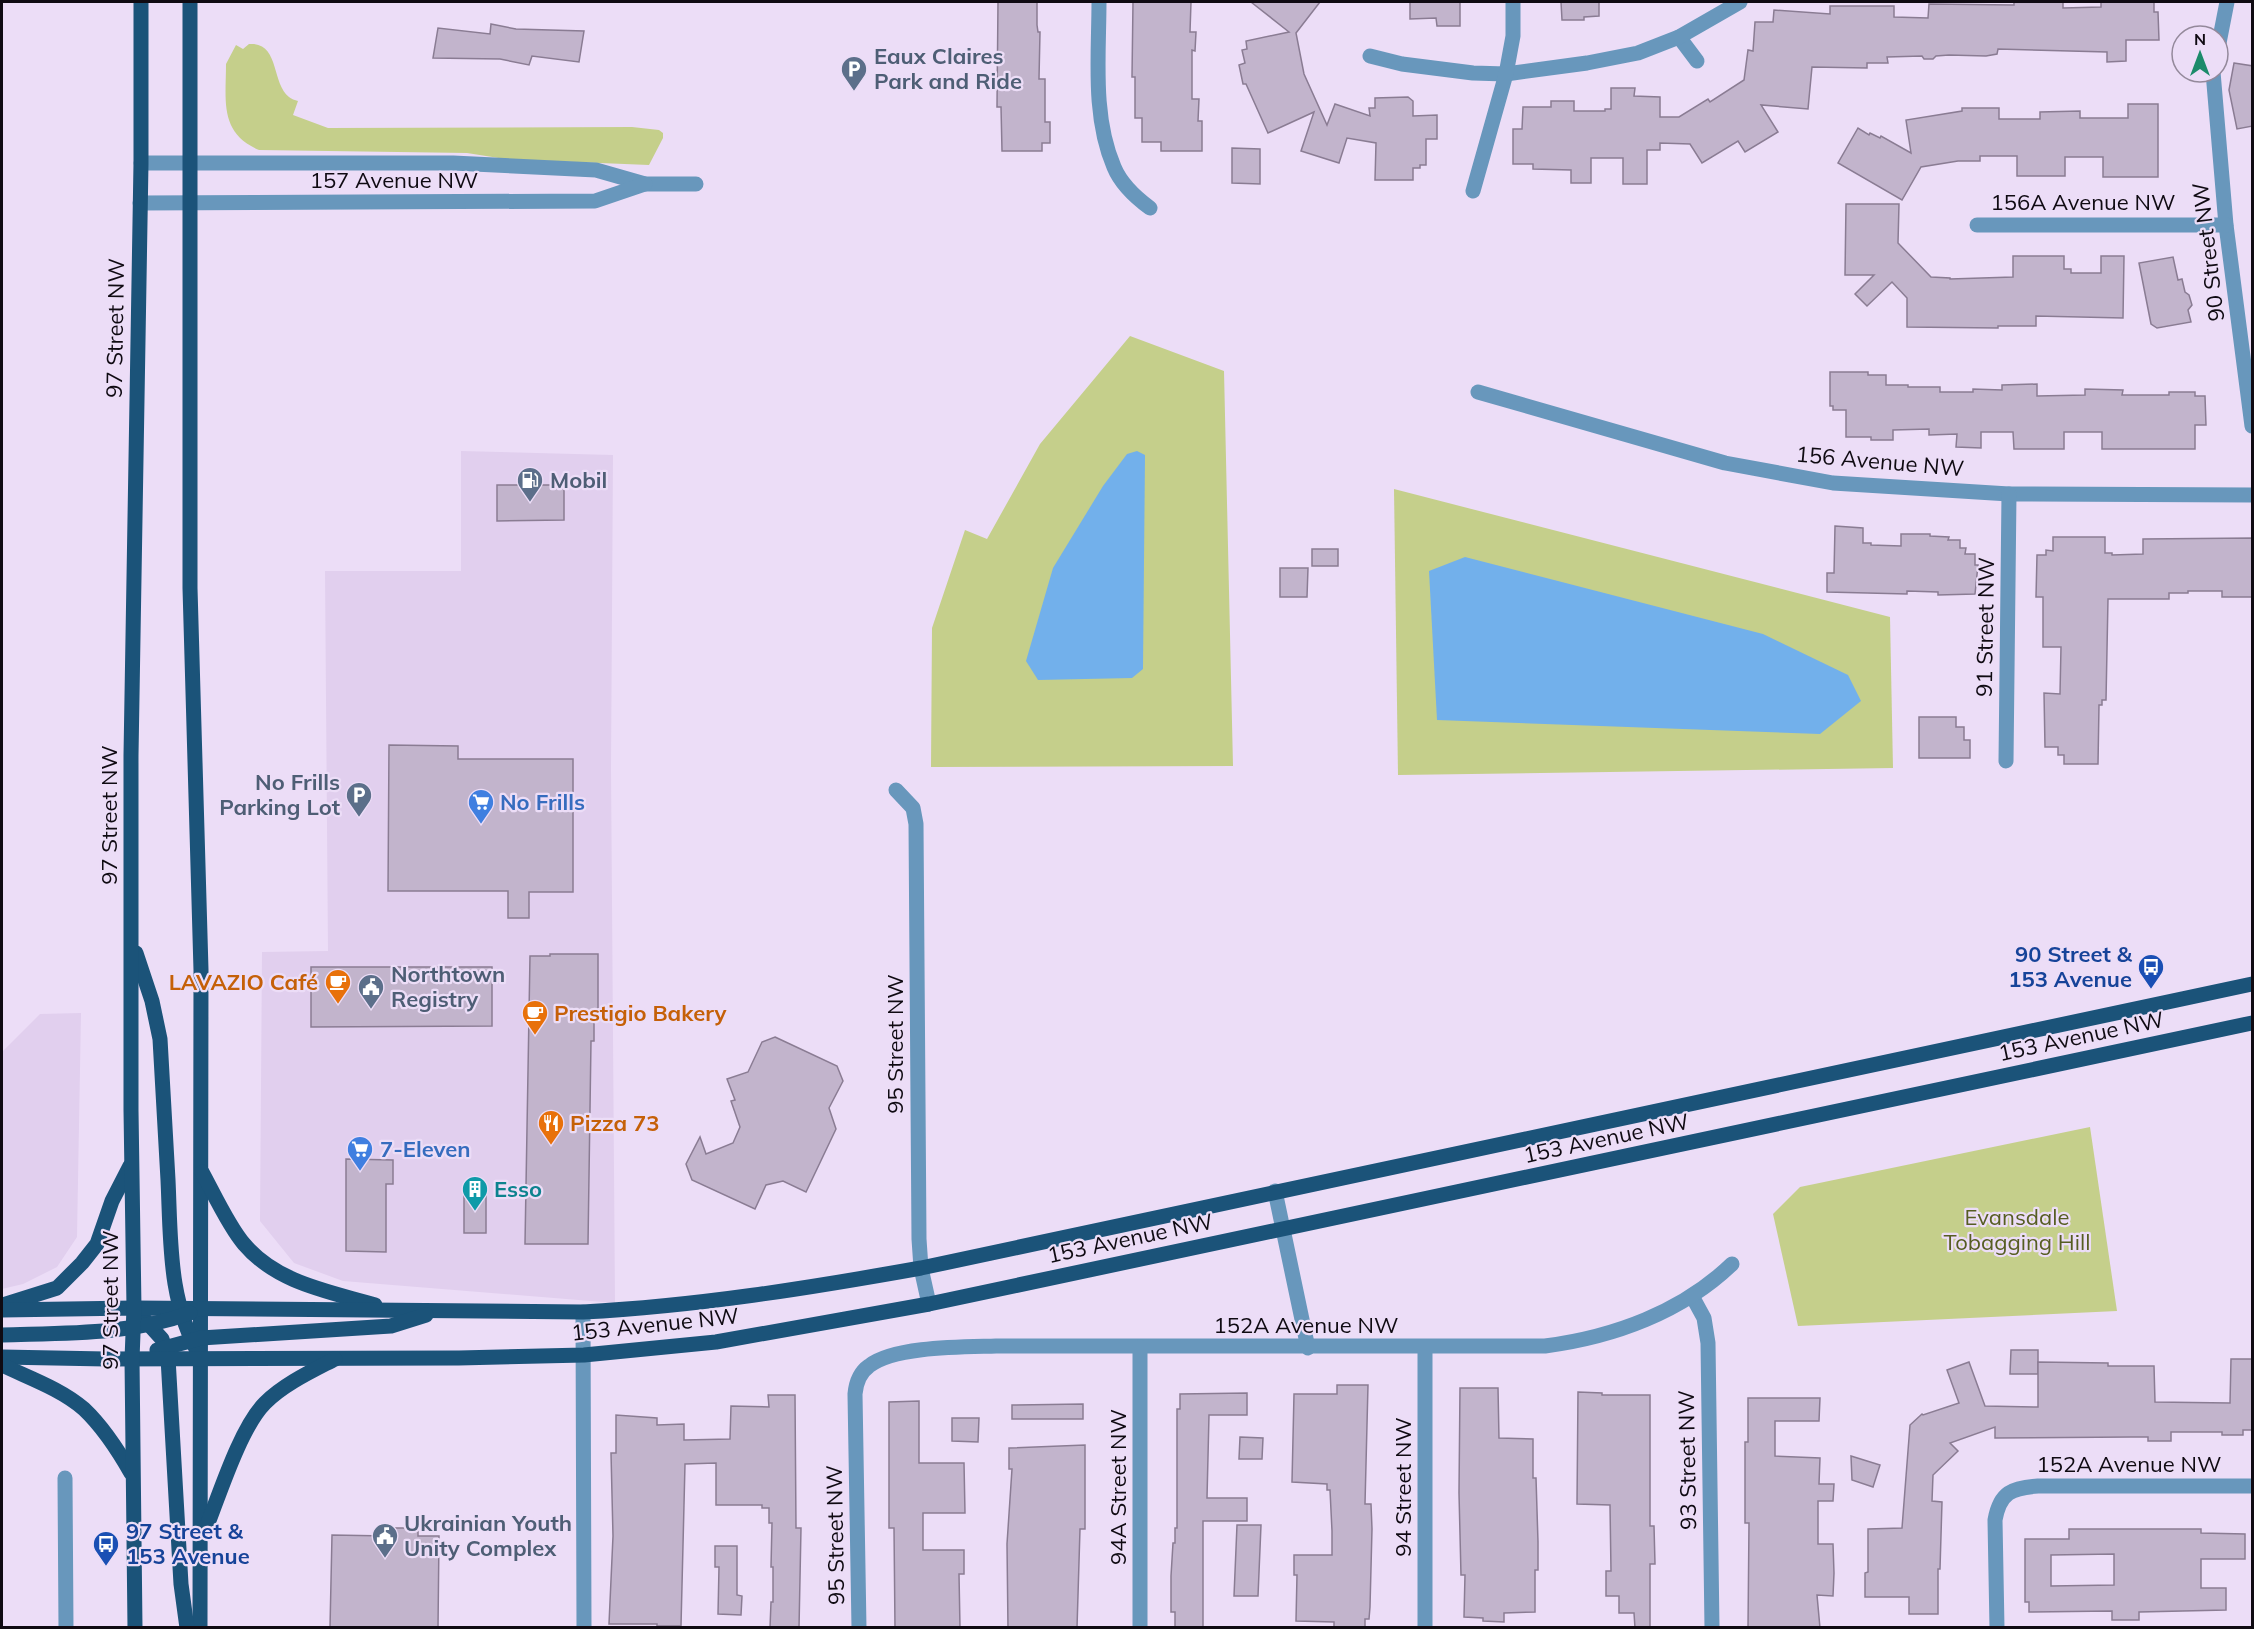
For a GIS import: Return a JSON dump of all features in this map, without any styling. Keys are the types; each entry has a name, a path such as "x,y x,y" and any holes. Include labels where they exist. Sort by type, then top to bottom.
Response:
{"main road":[{"name":"97 Street NW","path":"135,1628 132,1475 134,1308 131,1163 131,755 141,163 141,2"},
{"path":"190,2 190,588 201,970 201,1309 196,1339"},
{"path":"132,940 152,1001 160,1039 172,1271 180,1313 196,1339 201,1358 200,1628"},
{"name":"153 Avenue NW","path":"2,1310 134,1308 180,1313 201,1309 583,1312 710,1302 921,1268 2253,984"},
{"name":"153 Avenue NW","path":"2,1357 132,1359 167,1353 201,1358 459,1358 584,1355 716,1342 928,1304 2253,1023"},
{"path":"2,1305 57,1288 82,1263 97,1244 112,1202 131,1163"},
{"path":"201,1171 243,1243 275,1272 295,1281 392,1310"},
{"path":"134,1308 150,1325 167,1353 181,1584 187,1628"},
{"path":"167,1353 196,1339 391,1326 442,1311"},
{"path":"2,1335 133,1328 150,1325 180,1313"},
{"path":"201,1539 245,1432 265,1403 292,1383 336,1358"},
{"path":"2,1365 57,1391 83,1409 114,1443 132,1475"}],"street":[{"path":"1100,2 1099,81 1103,127 1113,166 1136,198 1150,208"},
{"path":"1473,191 1506,74 1513,36 1513,2"},
{"path":"1370,56 1414,66 1473,73 1506,74 1587,63 1638,53 1679,37 1740,2"},
{"path":"2223,24 2227,2"},
{"path":"1679,37 1697,61"},
{"name":"90 Street NW","path":"2214,84 2226,225 2253,426"},
{"name":"157 Avenue NW","path":"141,163 453,163 596,170 645,184 696,184"},
{"name":"157 Avenue NW","path":"140,202 595,201 645,184"},
{"name":"156A Avenue NW","path":"1977,225 2226,225"},
{"name":"156 Avenue NW","path":"1478,392 1725,464 1833,483 2009,494 2253,495"},
{"name":"91 Street NW","path":"2006,761 2009,494"},
{"name":"95 Street NW","path":"896,789 913,808 916,824 918,1239 928,1304"},
{"path":"1275,1191 1308,1348"},
{"name":"152A Avenue NW","path":"863,1371 880,1359 935,1349 996,1346 1526,1347 1566,1343 1632,1325 1670,1308 1707,1287 1732,1264"},
{"name":"93 Street NW","path":"1692,1296 1704,1318 1708,1343 1712,1628"},
{"path":"583,1312 584,1628"},
{"name":"94A Street NW","path":"1140,1347 1140,1628"},
{"name":"94 Street NW","path":"1425,1347 1425,1628"},
{"name":"95 Street NW","path":"859,1628 855,1394 856,1383 863,1371"},
{"path":"65,1478 66,1628"},
{"name":"152A Avenue NW","path":"1997,1628 1995,1520 1997,1509 2007,1494 2016,1489 2038,1486 2253,1486"}],"shaded area":[{"path":"461,451 613,455 611,769 615,1303 343,1281 294,1263 260,1221 262,952 328,951 325,571 461,571"},
{"path":"81,1013 77,1237 57,1267 23,1284 2,1289 2,1052 40,1014"}],"green space":[{"path":"249,44 259,45 271,56 283,91 290,98 298,101 293,115 328,128 632,127 659,130 663,133 663,138 649,165 505,159 467,153 259,150 237,135 231,125 226,103 226,64 236,45 243,49"},
{"path":"1130,336 1224,371 1233,766 931,767 932,628 965,530 987,539 1040,444"},
{"path":"1394,489 1890,617 1893,768 1398,775"},
{"name":"Evansdale Tobagging Hill","path":"2090,1127 2117,1311 1798,1326 1773,1214 1800,1187"}],"water":[{"path":"1137,451 1145,455 1143,669 1132,678 1038,680 1026,661 1053,568 1103,486 1127,454"},
{"path":"1465,557 1763,634 1848,675 1861,701 1820,734 1437,720 1429,571"}],"building":[{"path":"998,2 1037,2 1037,25 1038,32 1040,32 1039,79 1045,79 1045,122 1050,122 1050,143 1042,143 1042,151 1002,151 1001,107 997,107"},
{"path":"1133,2 1191,2 1190,32 1196,32 1195,51 1192,50 1192,99 1199,99 1198,121 1202,121 1202,151 1161,151 1161,142 1142,142 1142,118 1135,118 1135,77 1132,77"},
{"path":"1251,2 1320,2 1296,33 1304,74 1327,125 1335,104 1370,116 1369,108 1375,108 1375,98 1408,97 1413,101 1413,116 1437,115 1437,139 1426,139 1426,165 1413,168 1413,180 1375,180 1376,143 1347,138 1339,163 1301,151 1314,112 1268,133 1246,84 1243,84 1239,65 1245,63 1242,50 1247,49 1246,41 1289,32"},
{"path":"1410,2 1460,2 1460,26 1437,26 1436,18 1410,19"},
{"path":"1561,2 1599,2 1599,16 1584,17 1584,20 1562,20"},
{"path":"2014,2 2063,2 2063,8 2101,7 2101,2 2154,2 2154,12 2158,12 2159,40 2126,40 2126,61 2107,62 2107,52 1998,49 1997,54 1986,56 1949,55 1936,56 1933,59 1924,59 1922,56 1887,57 1888,63 1867,63 1867,68 1812,67 1808,109 1761,105 1778,132 1745,152 1738,141 1702,163 1690,144 1660,143 1660,150 1647,150 1647,184 1623,184 1623,158 1591,158 1591,183 1571,183 1571,170 1533,169 1533,164 1513,164 1513,129 1522,129 1523,107 1551,107 1551,101 1574,101 1574,111 1605,111 1605,109 1611,109 1611,88 1635,88 1634,96 1660,97 1660,117 1679,117 1708,99 1710,102 1744,80 1748,50 1753,51 1755,22 1773,22 1774,10 1830,14 1830,6 1894,6 1894,17 1928,18 1929,4 2014,5"},
{"path":"491,24 516,29 584,31 579,62 532,56 529,65 500,59 433,58 438,28 490,34"},
{"path":"2234,63 2253,66 2253,126 2237,129 2229,90"},
{"path":"2128,104 2158,104 2158,177 2103,177 2103,157 2065,157 2065,176 2017,176 2017,156 1980,156 1980,161 1958,161 1921,167 1902,200 1838,163 1858,128 1869,135 1870,133 1880,138 1881,136 1911,153 1906,120 1962,111 1962,108 1999,108 1999,119 2040,119 2040,112 2080,111 2080,118 2128,118"},
{"path":"1232,148 1260,149 1260,184 1232,183"},
{"path":"1846,204 1899,204 1898,243 1931,277 1950,279 2013,277 2013,256 2064,256 2064,269 2071,269 2071,273 2101,273 2101,256 2124,256 2123,318 2036,316 2036,326 1907,327 1907,298 1892,282 1867,306 1855,294 1874,275 1845,275"},
{"path":"2173,257 2178,280 2182,279 2185,292 2189,295 2192,305 2188,310 2191,322 2157,328 2151,324 2139,263"},
{"path":"1830,372 1868,372 1868,375 1886,375 1886,385 1940,387 1940,392 1973,392 1973,389 2002,390 2002,385 2037,384 2037,396 2085,395 2085,389 2123,390 2122,395 2169,395 2169,392 2195,392 2195,396 2205,396 2206,425 2195,425 2195,449 2102,449 2102,432 2064,432 2064,449 2014,449 2013,432 1981,432 1981,448 1956,447 1957,434 1929,435 1929,429 1893,430 1893,440 1846,437 1846,410 1833,410 1833,406 1830,406"},
{"name":"Mobil","path":"497,485 564,485 564,520 497,521"},
{"path":"1835,526 1863,528 1863,543 1871,543 1871,545 1901,546 1901,534 1930,534 1930,536 1949,537 1948,540 1960,540 1960,548 1966,548 1965,554 1975,554 1975,565 1978,565 1975,594 1938,595 1938,592 1907,591 1907,594 1827,592 1827,573 1834,573"},
{"path":"2053,537 2105,537 2105,553 2112,553 2112,555 2143,554 2143,539 2253,538 2253,597 2222,597 2222,591 2188,591 2188,593 2169,593 2169,599 2108,599 2106,700 2102,700 2102,705 2099,705 2098,764 2064,764 2064,755 2058,755 2058,747 2045,747 2044,693 2060,694 2061,647 2043,647 2043,597 2036,597 2037,555 2046,555 2046,550 2053,551"},
{"path":"1312,549 1338,549 1338,566 1312,566"},
{"path":"1280,568 1308,568 1307,597 1280,597"},
{"path":"1919,717 1956,717 1956,727 1964,727 1964,740 1970,740 1970,758 1919,758"},
{"name":"No Frills","path":"389,745 458,746 458,759 573,759 573,892 529,892 529,918 508,918 508,891 388,891"},
{"path":"550,954 598,954 598,1015 594,1015 594,1041 591,1041 588,1244 525,1244 530,956 550,956"},
{"path":"311,967 492,967 492,1026 311,1027"},
{"path":"775,1037 837,1066 843,1081 829,1108 836,1129 806,1192 783,1181 766,1185 755,1209 692,1180 686,1164 700,1137 706,1154 733,1143 740,1127 731,1101 735,1100 727,1079 748,1072 762,1042"},
{"path":"346,1159 393,1160 393,1184 386,1184 386,1252 346,1251"},
{"name":"Esso","path":"464,1190 486,1190 486,1233 464,1233"},
{"path":"2011,1350 2038,1350 2038,1374 2010,1374"},
{"path":"2231,1359 2253,1359 2253,1430 2243,1430 2243,1435 2222,1435 2222,1432 2171,1432 2171,1441 2148,1441 2148,1437 1995,1438 1995,1427 1950,1443 1958,1451 1933,1475 1932,1501 1942,1502 1938,1614 1909,1614 1909,1597 1865,1597 1865,1573 1868,1572 1868,1529 1902,1528 1910,1425 1922,1414 1959,1403 1947,1370 1969,1362 1985,1406 2038,1407 2038,1362 2154,1366 2155,1402 2230,1403"},
{"path":"1337,1385 1368,1385 1365,1504 1371,1504 1372,1529 1370,1607 1369,1619 1365,1619 1365,1628 1334,1628 1334,1622 1296,1621 1297,1575 1294,1575 1294,1555 1332,1555 1332,1531 1330,1490 1327,1490 1327,1484 1292,1482 1294,1394 1337,1394"},
{"path":"1460,1388 1498,1388 1499,1438 1533,1439 1533,1478 1536,1478 1538,1542 1535,1612 1504,1613 1504,1622 1464,1617 1465,1575 1461,1575 1459,1493"},
{"path":"1578,1392 1602,1393 1602,1395 1650,1395 1650,1526 1654,1526 1655,1564 1650,1564 1650,1628 1635,1628 1634,1613 1619,1613 1619,1596 1606,1596 1606,1571 1611,1571 1610,1505 1577,1504"},
{"path":"1247,1393 1247,1415 1209,1415 1207,1498 1247,1498 1247,1521 1203,1521 1203,1628 1175,1628 1175,1612 1171,1612 1171,1576 1173,1543 1175,1543 1175,1528 1177,1528 1177,1409 1180,1409 1180,1394"},
{"path":"768,1395 795,1395 796,1528 801,1528 799,1628 770,1628 773,1567 771,1567 772,1523 769,1523 769,1508 762,1508 762,1505 716,1505 716,1463 685,1464 681,1626 609,1624 613,1536 611,1453 616,1453 616,1415 657,1418 657,1425 684,1424 684,1440 730,1439 731,1406 769,1407"},
{"path":"1748,1398 1820,1398 1819,1421 1775,1421 1775,1456 1820,1458 1819,1484 1834,1484 1833,1501 1818,1501 1818,1544 1833,1544 1834,1573 1833,1596 1817,1595 1820,1628 1748,1628 1749,1523 1745,1523 1745,1442 1748,1442"},
{"path":"919,1401 919,1463 964,1463 965,1513 923,1513 923,1550 964,1550 964,1574 959,1574 960,1628 895,1628 894,1528 889,1528 889,1402"},
{"path":"1083,1404 1083,1419 1012,1419 1012,1405"},
{"path":"952,1418 979,1418 978,1442 952,1441"},
{"path":"1240,1437 1263,1438 1262,1459 1239,1459"},
{"path":"1085,1445 1085,1529 1080,1529 1077,1628 1008,1628 1007,1544 1012,1469 1009,1469 1009,1448"},
{"path":"1851,1456 1880,1465 1873,1487 1852,1480"},
{"path":"1237,1525 1261,1525 1258,1596 1234,1596"},
{"name":"Ukrainian Youth Unity Complex","path":"388,1528 418,1528 418,1536 439,1536 438,1628 330,1628 332,1535 387,1536"},
{"path":"2069,1529 2201,1529 2201,1533 2245,1534 2245,1559 2201,1559 2201,1588 2226,1588 2226,1610 2139,1612 2139,1620 2112,1620 2112,1611 2029,1612 2029,1602 2025,1602 2025,1539 2069,1539","holes":["2114,1554 2114,1585 2051,1586 2051,1555"]},
{"path":"715,1546 737,1546 737,1595 742,1596 741,1615 718,1614 719,1567 715,1567"}],"place":[{"name":"Eaux Claires Park and Ride","path":"854,92"},
{"name":"Mobil","path":"530,503"},
{"name":"No Frills Parking Lot","path":"359,818"},
{"name":"No Frills","path":"481,825"},
{"name":"90 Street & 153 Avenue","path":"2151,990"},
{"name":"LAVAZIO Café","path":"338,1005"},
{"name":"Northtown Registry","path":"371,1010"},
{"name":"Prestigio Bakery","path":"535,1036"},
{"name":"Pizza 73","path":"551,1146"},
{"name":"7-Eleven","path":"360,1172"},
{"name":"Esso","path":"475,1212"},
{"name":"Ukrainian Youth Unity Complex","path":"385,1559"},
{"name":"97 Street & 153 Avenue","path":"106,1567"}]}
